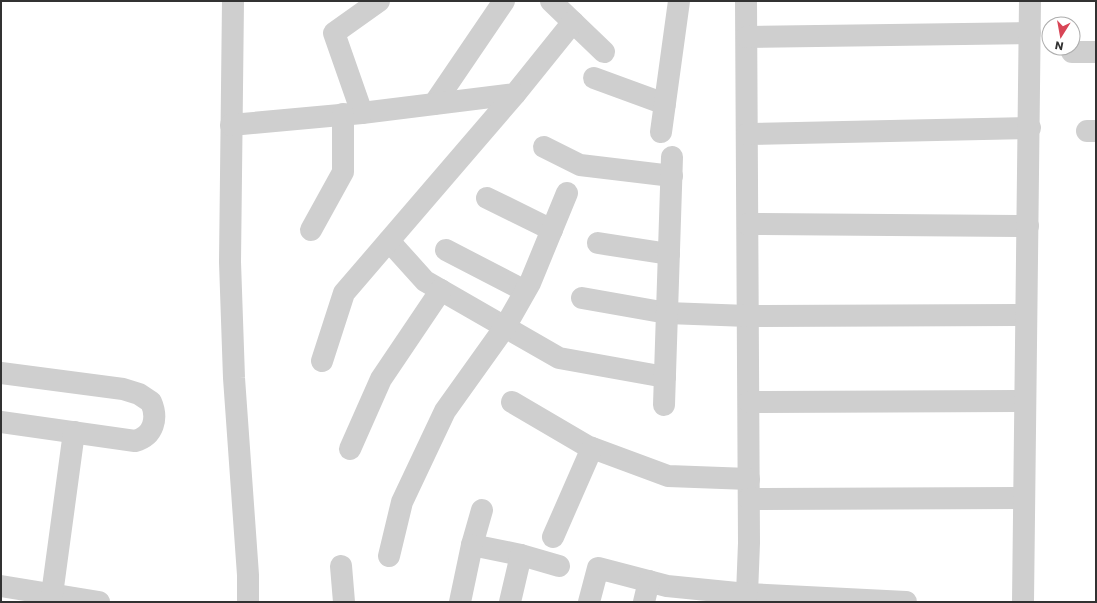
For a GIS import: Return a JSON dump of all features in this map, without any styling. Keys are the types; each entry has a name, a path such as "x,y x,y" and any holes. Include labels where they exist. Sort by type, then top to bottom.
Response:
{"street":[{"path":"233,1 230,262 234,378 248,575 248,602"},
{"path":"311,230 343,172 353,114 334,33 379,1"},
{"path":"434,104 504,1"},
{"path":"551,1 604,52"},
{"path":"661,132 679,1"},
{"path":"736,596 749,489 746,1"},
{"path":"1023,602 1026,315 1030,128 1030,1"},
{"path":"322,361 344,293 515,94 573,22"},
{"path":"747,37 1030,33"},
{"path":"1081,52 1096,52"},
{"path":"594,78 665,104"},
{"path":"231,125 353,114 515,94"},
{"path":"747,134 1030,128"},
{"path":"544,147 580,165 672,167 664,405"},
{"path":"388,556 402,502 445,411 505,327 525,291 567,193"},
{"path":"487,198 552,230"},
{"path":"748,224 1028,226"},
{"path":"389,241 425,281 559,358 665,377"},
{"path":"598,243 669,254"},
{"path":"446,250 525,291"},
{"path":"350,449 381,379 441,290"},
{"path":"582,298 667,313 748,316 1026,315"},
{"path":"1,373 123,389 139,394 151,402 155,419 147,436 142,439 125,440 1,422"},
{"path":"749,402 1025,401"},
{"path":"512,402 545,423 592,448 668,476 749,489 1024,498"},
{"path":"52,598 74,432"},
{"path":"553,537 592,448"},
{"path":"460,602 472,545 482,510"},
{"path":"472,545 521,555 559,566"},
{"path":"510,602 521,555"},
{"path":"341,566 344,602"},
{"path":"589,602 598,568 667,586 736,596 906,602"},
{"path":"644,602 649,581"},
{"path":"1,586 52,598 99,602"}]}
